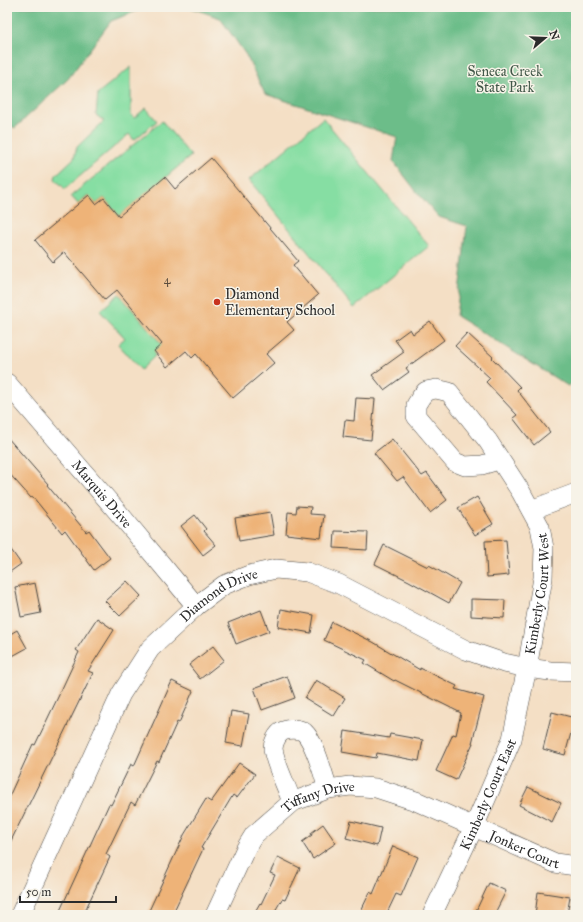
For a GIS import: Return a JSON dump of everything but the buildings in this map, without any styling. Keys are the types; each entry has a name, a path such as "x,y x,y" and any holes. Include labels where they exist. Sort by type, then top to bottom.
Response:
{"street":[{"name":"Marquis Drive","path":"7,383 123,518 196,606"},
{"name":"Kimberly Court West","path":"499,460 482,465 465,466 456,462 416,416 416,405 421,396 426,391 436,389 449,392 488,441 499,460 508,471 540,527 544,548 542,578 527,668"},
{"path":"531,510 576,493"},
{"name":"Diamond Drive","path":"20,915 121,694 150,649 196,606 224,585 249,575 276,569 306,572 339,584 466,650 504,663 527,668 576,672"},
{"name":"Kimberly Court East","path":"432,915 474,828 512,739 527,668"},
{"path":"292,802 275,758 273,748 275,740 282,731 292,729 302,731 310,740 328,789"},
{"name":"Tiffany Drive","path":"215,915 246,848 254,836 292,802 328,789 350,786 376,788 416,801 474,828"},
{"name":"Jonker Court","path":"474,828 555,863 576,866"}],"green space":[{"path":"7,7 147,7 111,21 68,79 15,128 7,124"},
{"name":"Seneca Creek State Park","path":"189,7 576,7 576,381 568,386 456,316 467,226 439,217 416,191 393,161 397,137 265,94 246,55 220,18"},
{"path":"131,67 131,115 134,118 146,108 157,121 134,140 129,134 65,189 55,179 56,175 74,158 77,147 104,121 96,115 98,93"},
{"path":"323,118 429,246 354,308 249,180"},
{"path":"162,121 191,156 119,216 104,198 96,204 88,195 78,204 71,196"},
{"path":"119,294 163,346 154,354 155,356 141,370 118,344 125,338 100,311"}],"place":[{"name":"Diamond Elementary School","path":"217,302"}]}
